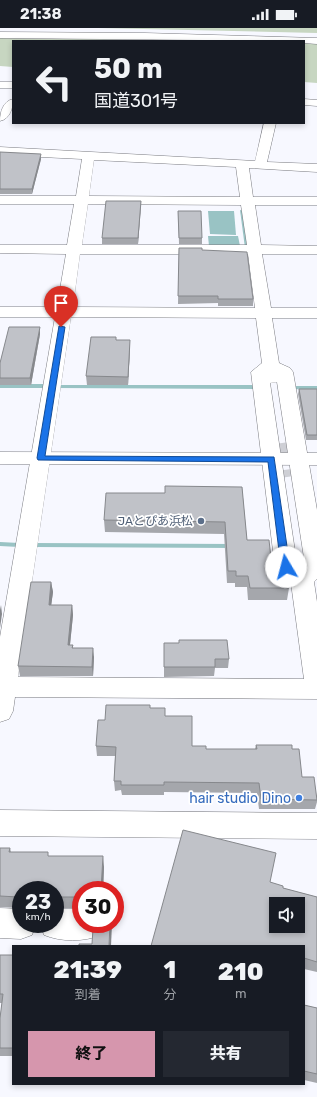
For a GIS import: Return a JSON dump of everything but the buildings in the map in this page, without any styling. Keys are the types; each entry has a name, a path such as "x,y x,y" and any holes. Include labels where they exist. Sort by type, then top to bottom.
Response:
{"main road":[{"path":"0,31 153,32 317,36"},
{"path":"0,35 152,36 284,40"},
{"path":"305,41 317,41"},
{"path":"0,85 12,85"},
{"path":"0,95 12,95"},
{"path":"305,102 317,102"},
{"path":"0,118 12,103"},
{"path":"260,164 270,124"},
{"path":"0,151 317,168"},
{"path":"0,711 2,687 41,458 89,155"},
{"path":"242,163 271,365"},
{"path":"0,200 317,201"},
{"path":"0,249 317,250"},
{"path":"0,312 317,313"},
{"path":"271,365 260,372 277,451 286,567 302,579"},
{"path":"271,365 284,372 301,465 302,579 317,680"},
{"path":"0,458 277,451 301,465"},
{"path":"2,687 317,689"},
{"path":"0,823 317,826"},
{"path":"0,923 12,924"}],"green space":[{"path":"98,28 317,28 317,33"},
{"path":"0,38 163,40 12,40 12,67 0,66"},
{"path":"305,43 317,44 317,83 305,82"}],"water":[{"path":"208,211 234,211 236,235 210,234"},
{"path":"208,236 238,236 240,246 209,246"}],"waterway":[{"path":"242,211 247,248"},
{"path":"0,386 46,386"},
{"path":"57,387 254,387"},
{"path":"295,388 317,388"},
{"path":"0,544 19,545"},
{"path":"35,545 235,546"}],"tunnel":[{"path":"282,443 287,477"}],"place":[{"name":"JAとぴあ浜松","path":"201,521"},
{"name":"hair studio Dino","path":"299,798"}],"route":[{"path":"61,327 41,458 272,459 286,567"}]}
